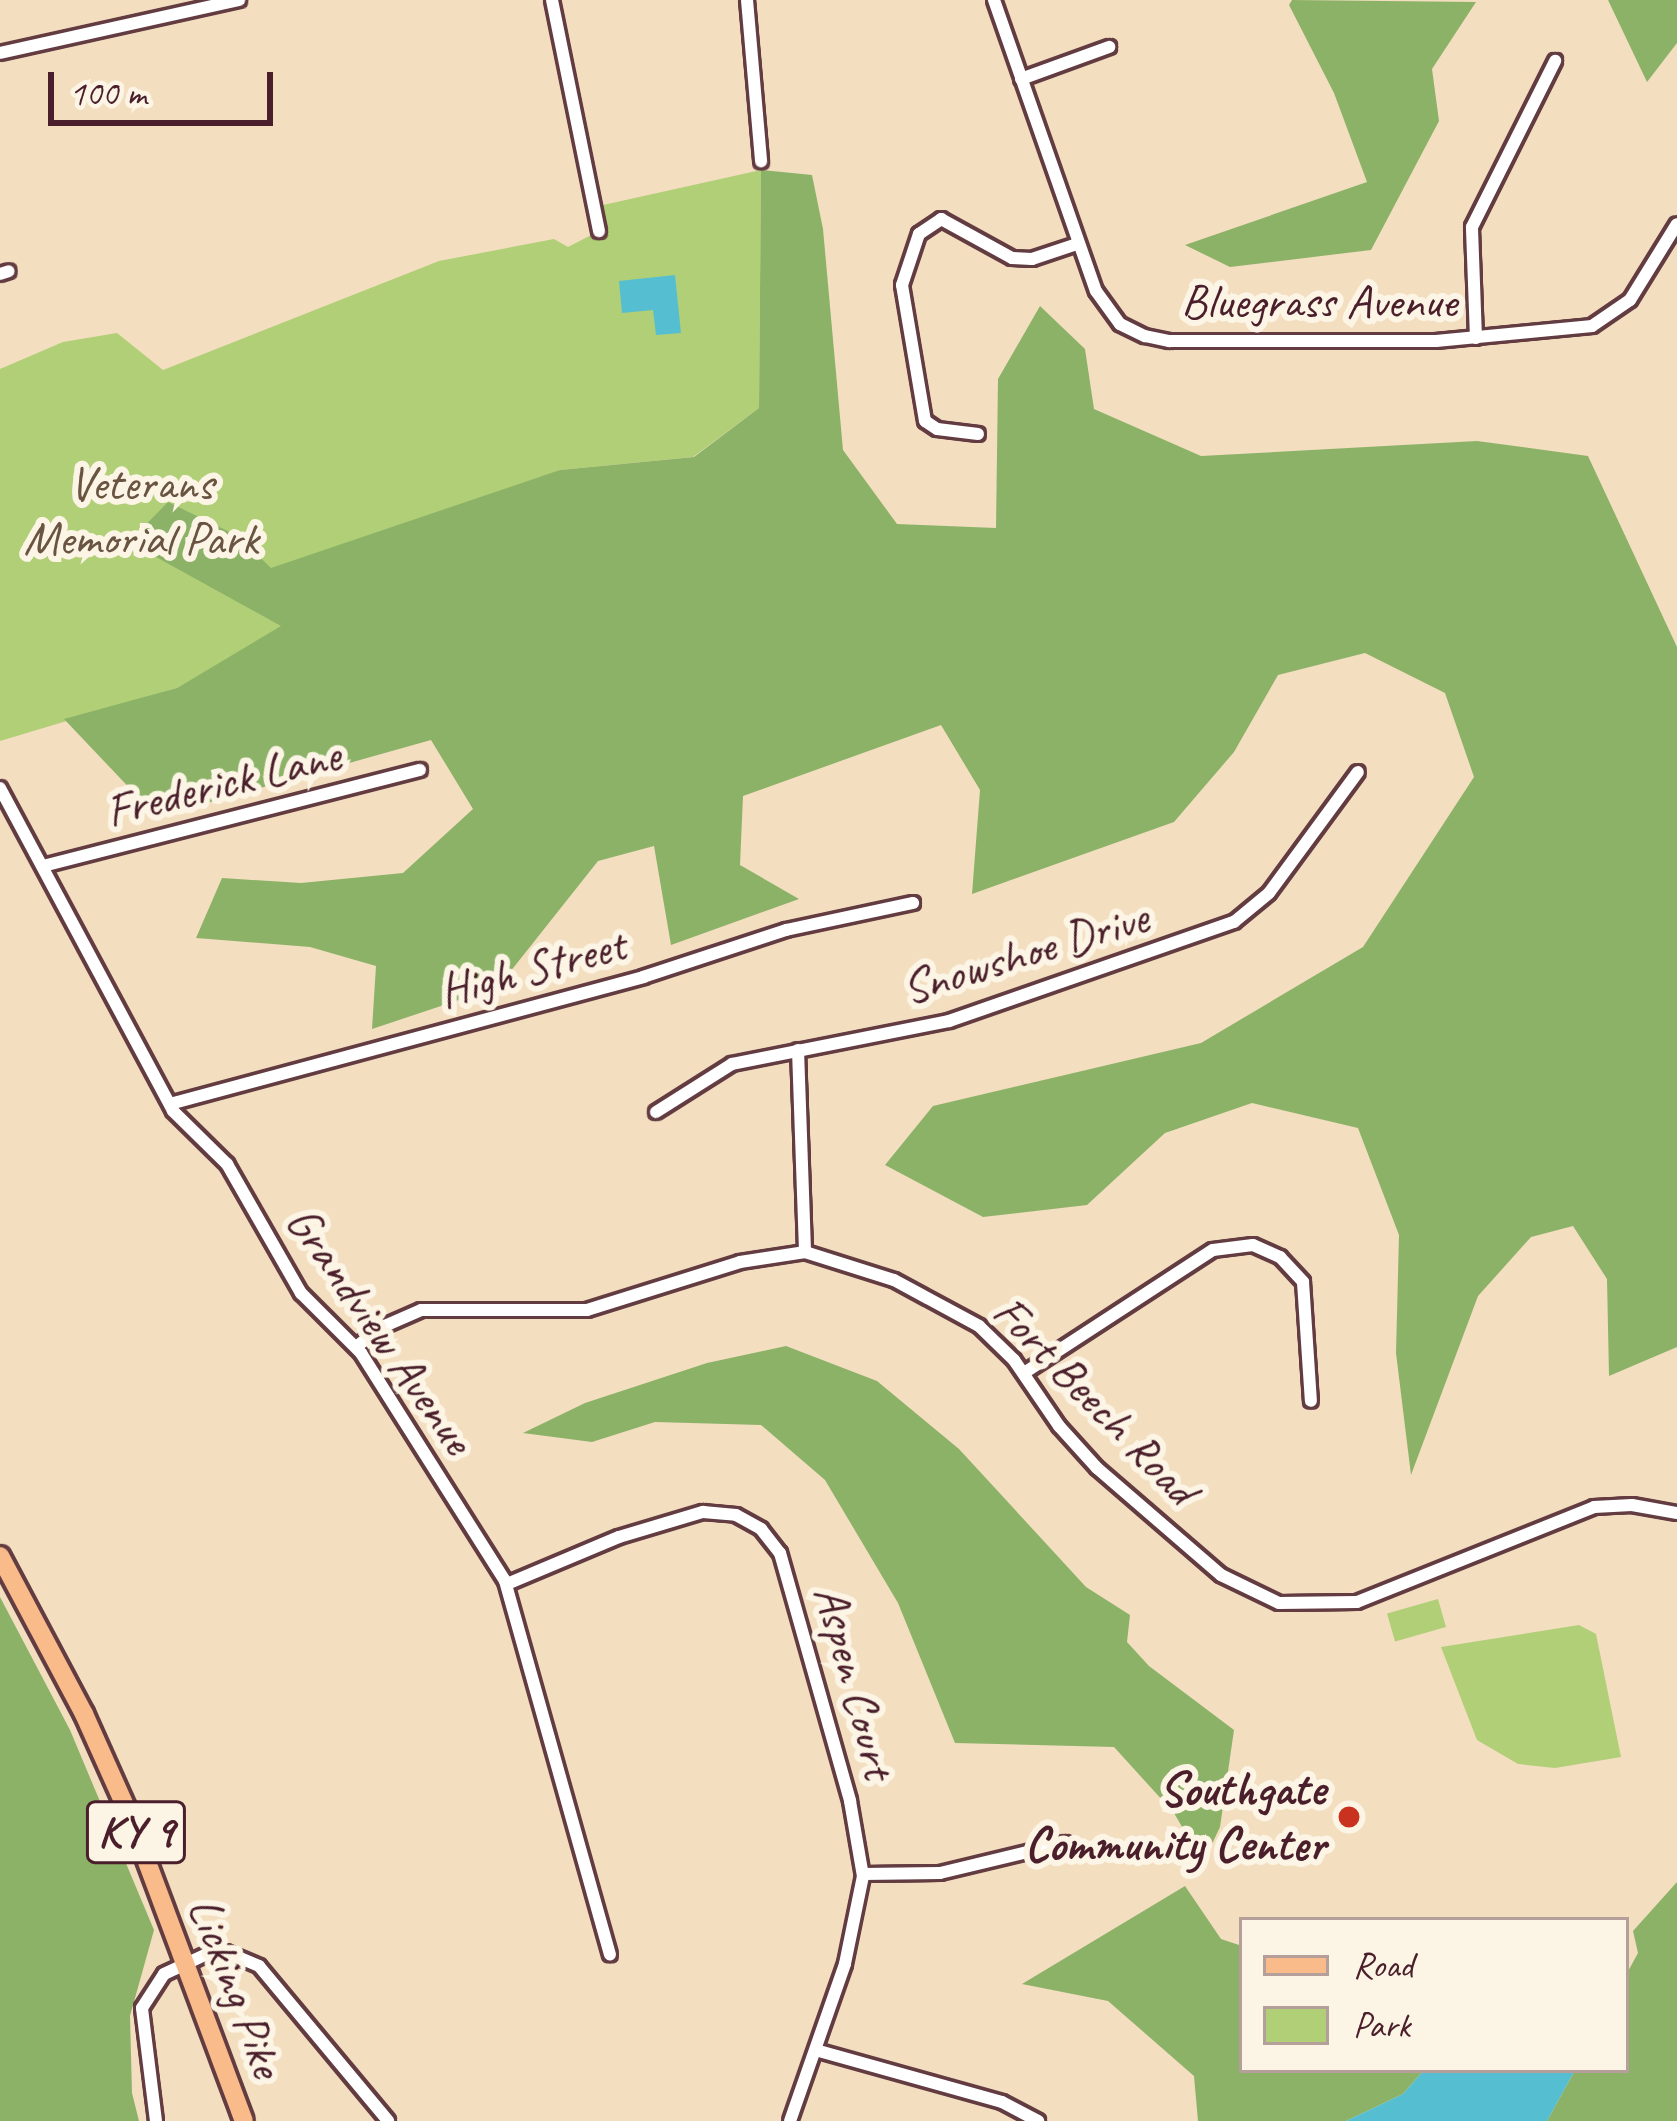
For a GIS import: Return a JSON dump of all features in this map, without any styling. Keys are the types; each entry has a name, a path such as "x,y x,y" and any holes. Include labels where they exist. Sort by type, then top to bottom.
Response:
{"main road":[{"name":"Licking Pike","path":"0,1556 84,1714 244,2121"}],"street":[{"path":"0,53 239,0"},
{"path":"552,0 599,231"},
{"path":"747,0 761,161"},
{"name":"Bluegrass Avenue","path":"994,0 1096,291 1114,318 1160,340 1476,338 1603,321 1630,300 1677,224"},
{"path":"1021,79 1109,47"},
{"path":"1476,338 1472,227 1555,61"},
{"path":"979,434 937,429 925,421 902,285 919,234 941,219 1012,258 1032,259 1077,244"},
{"name":"Frederick Lane","path":"43,866 421,770"},
{"name":"Snowshoe Drive","path":"656,1112 732,1064 949,1021 1234,922 1269,893 1358,772"},
{"name":"Grandview Avenue","path":"0,788 170,1105 227,1165 301,1293 356,1347 507,1584 610,1955"},
{"name":"High Street","path":"170,1105 643,977 786,930 913,903"},
{"path":"798,1050 805,1252"},
{"path":"1024,1373 1213,1250 1253,1245 1280,1257 1303,1282 1311,1401"},
{"name":"Fort Beech Road","path":"356,1347 380,1328 421,1310 574,1312 740,1262 805,1252 894,1280 958,1312 994,1339 1097,1468 1205,1562 1255,1595 1297,1606 1338,1606 1594,1507 1632,1505 1677,1513"},
{"name":"Aspen Court","path":"507,1584 619,1537 703,1512 736,1514 761,1528 780,1553 795,1590 850,1801 863,1874 859,1910 819,2051 790,2121"},
{"path":"863,1874 940,1874 1065,1843"},
{"path":"157,2121 142,2008 151,1986 185,1962 226,1952 259,1966 388,2121"},
{"path":"819,2051 1002,2102 1038,2121"}],"green space":[{"path":"1292,0 1476,2 1432,69 1439,121 1371,250 1230,267 1185,245 1367,182 1334,93 1289,5"},
{"path":"1608,0 1677,0 1677,43 1647,82"},
{"name":"Veterans Memorial Park","path":"761,170 759,408 693,457 560,470 177,688 0,741 0,369 63,342 117,333 163,370 439,261 554,239 568,247 599,231 594,207"},
{"path":"761,170 812,175 823,229 843,450 897,524 996,528 998,379 1040,306 1085,349 1094,409 1201,456 1477,441 1588,456 1677,647 1677,1347 1609,1376 1607,1279 1573,1226 1531,1237 1478,1296 1411,1475 1396,1353 1399,1235 1358,1128 1252,1103 1165,1133 1087,1205 983,1217 885,1165 933,1106 1201,1043 1363,947 1474,777 1445,693 1365,653 1278,675 1234,752 1174,822 972,894 980,790 941,725 743,796 740,865 799,899 671,945 654,846 598,861 498,987 372,1029 376,966 310,947 196,938 222,878 301,883 403,873 473,809 431,740 157,817 64,719 177,688 281,626 129,542 168,502 238,536 271,568 560,470 694,457 759,408"},
{"path":"786,1346 877,1381 959,1449 1086,1587 1130,1615 1127,1642 1149,1666 1234,1730 1220,1827 1203,1863 1174,1813 1114,1747 955,1743 898,1603 825,1480 761,1425 655,1422 592,1442 523,1433 585,1403 707,1363"},
{"path":"0,1597 70,1730 154,1930 130,2016 132,2093 139,2121 0,2121"},
{"path":"1438,1599 1446,1627 1395,1641 1387,1614"},
{"path":"1579,1625 1596,1634 1621,1757 1555,1768 1518,1764 1477,1740 1441,1647"},
{"path":"1677,1882 1677,2121 1547,2121 1573,2073 1629,2073 1629,1970 1638,1953 1633,1931"},
{"path":"1185,1886 1221,1939 1239,1945 1239,2073 1421,2073 1403,2094 1346,2121 1198,2121 1194,2076 1108,2001 1022,1984"}],"water":[{"path":"675,275 681,333 656,335 653,310 622,313 619,281"},
{"path":"1421,2073 1573,2073 1547,2121 1346,2121 1403,2094"}],"place":[{"name":"Southgate Community Center","path":"1349,1817"}]}
